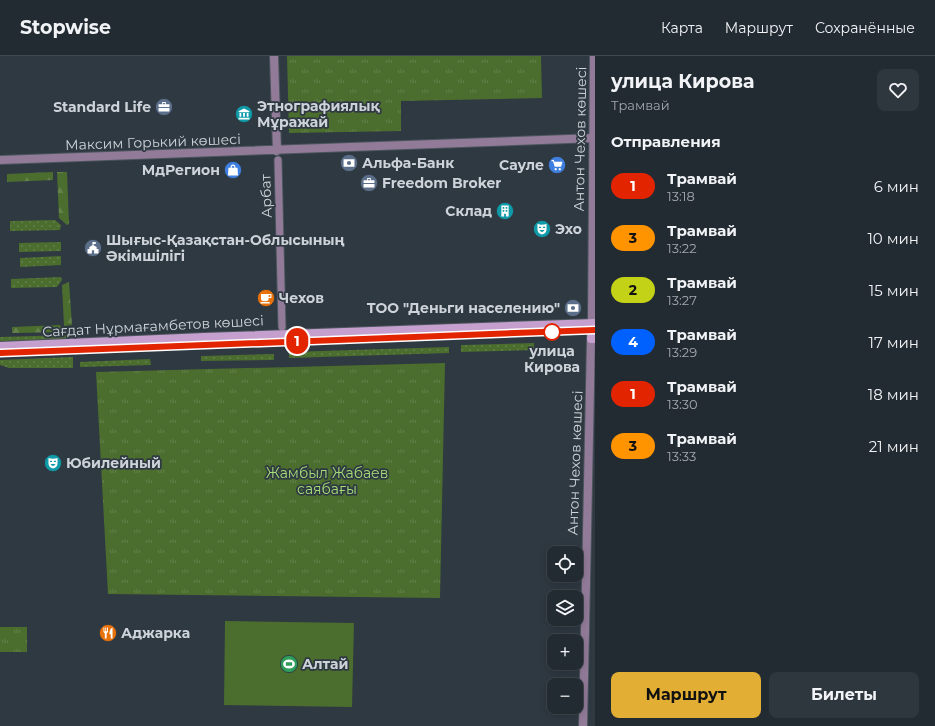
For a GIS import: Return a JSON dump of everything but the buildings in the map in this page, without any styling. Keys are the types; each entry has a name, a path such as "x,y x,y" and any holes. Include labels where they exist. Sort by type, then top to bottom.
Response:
{"main road":[{"name":"Антон Чехов көшесі","path":"593,323 593,339"},
{"name":"Сағдат Нұрмағамбетов көшесі","path":"0,346 219,336 593,323"}],"street":[{"path":"274,56 278,156"},
{"name":"Антон Чехов көшесі","path":"593,323 594,56"},
{"name":"Максим Горький көшесі","path":"0,160 278,156 594,139"},
{"name":"Арбат","path":"278,156 282,327"},
{"name":"Антон Чехов көшесі","path":"583,726 587,481 591,415 593,339"},
{"path":"591,415 595,404"}],"green space":[{"path":"287,56 541,56 542,98 401,101 401,131 289,133"},
{"path":"53,172 53,180 7,182 7,174"},
{"path":"57,172 67,172 69,224 67,225 59,218"},
{"path":"55,220 61,225 60,230 10,231 10,221"},
{"path":"61,242 61,251 19,252 19,243"},
{"path":"61,256 61,265 20,267 20,258"},
{"path":"61,277 62,280 57,287 11,288 11,279"},
{"path":"69,282 72,325 64,326 62,285"},
{"path":"60,325 64,332 12,333 12,327"},
{"path":"70,335 71,341 0,344 0,337"},
{"path":"534,343 534,350 461,352 461,345"},
{"path":"449,347 449,353 289,358 289,352"},
{"path":"274,354 274,360 201,361 201,356"},
{"path":"73,357 73,368 9,368 0,365 0,360"},
{"path":"150,359 151,365 80,367 80,362"},
{"name":"Жамбыл Жабаев саябағы","path":"445,363 440,598 108,594 96,372"},
{"name":"Алтай","path":"225,621 354,623 352,707 224,705"},
{"path":"0,627 27,627 27,652 0,652"}],"tram line":[{"path":"0,353 595,330"},
{"name":"1","path":"0,353 595,330"}],"place":[{"name":"Standard Life","path":"164,107"},
{"name":"Этнографиялық Мұражай","path":"244,114"},
{"name":"Альфа-Банк","path":"349,163"},
{"name":"Сауле","path":"557,165"},
{"name":"МдРегион","path":"233,170"},
{"name":"Freedom Broker","path":"369,183"},
{"name":"Склад","path":"505,211"},
{"name":"Эхо","path":"542,229"},
{"name":"Шығыс-Қазақстан-Облысының Әкімшілігі","path":"93,248"},
{"name":"Чехов","path":"266,298"},
{"name":"ТОО \"Деньги населению\"","path":"573,308"},
{"name":"улица Кирова","path":"552,332"},
{"name":"Юбилейный","path":"53,463"},
{"name":"Аджарка","path":"108,633"},
{"name":"Алтай","path":"289,664"}]}
